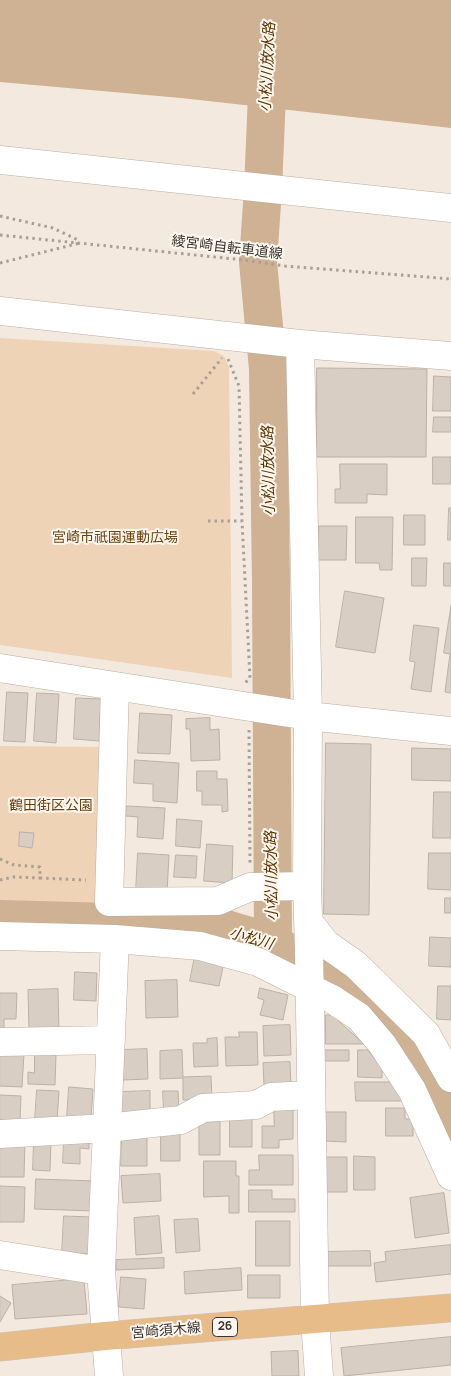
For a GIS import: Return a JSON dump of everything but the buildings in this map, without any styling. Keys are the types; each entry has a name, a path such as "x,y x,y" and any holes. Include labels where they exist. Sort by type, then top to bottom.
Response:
{"main road":[{"name":"宮崎須木線","path":"0,1347 106,1336 451,1308"}],"street":[{"path":"0,160 451,208"},
{"path":"0,311 235,345 293,342 451,356"},
{"path":"293,342 308,716 307,886 315,1320 319,1376"},
{"path":"0,668 115,686 244,698 308,716 451,731"},
{"path":"115,686 108,902 218,901 250,887 307,886"},
{"path":"309,935 326,944 356,965 426,1034 451,1078"},
{"path":"0,936 115,939 200,946 258,962 309,984 359,1017 382,1044 412,1090 451,1176"},
{"path":"109,1376 100,1271 115,939"},
{"path":"0,1042 111,1040"},
{"path":"0,1134 107,1128 181,1120 203,1108 256,1105 271,1097 311,1095"},
{"path":"0,1255 100,1271"}],"path":[{"path":"0,216 53,228 83,243"},
{"name":"綾宮崎自転車道線","path":"0,235 285,266 451,279"},
{"path":"0,263 83,243"},
{"path":"193,394 235,345"},
{"path":"232,366 238,386 242,521 250,678 244,698 250,887"},
{"path":"208,521 242,521"},
{"path":"0,860 14,865 40,867 40,878"},
{"path":"0,880 13,877 109,882"}],"green space":[{"name":"宮崎市祇園運動広場","path":"0,338 214,351 224,356 229,367 232,678 0,645"},
{"name":"鶴田街区公園","path":"0,746 105,747 98,909 0,905"}],"water":[{"path":"0,0 451,0 451,128 181,98 0,82"}],"waterway":[{"name":"小松川放水路","path":"271,0 258,262 268,369 273,943"},
{"name":"小松川","path":"0,919 189,922 226,929 273,943 332,979 411,1049 443,1100 451,1125"}]}
